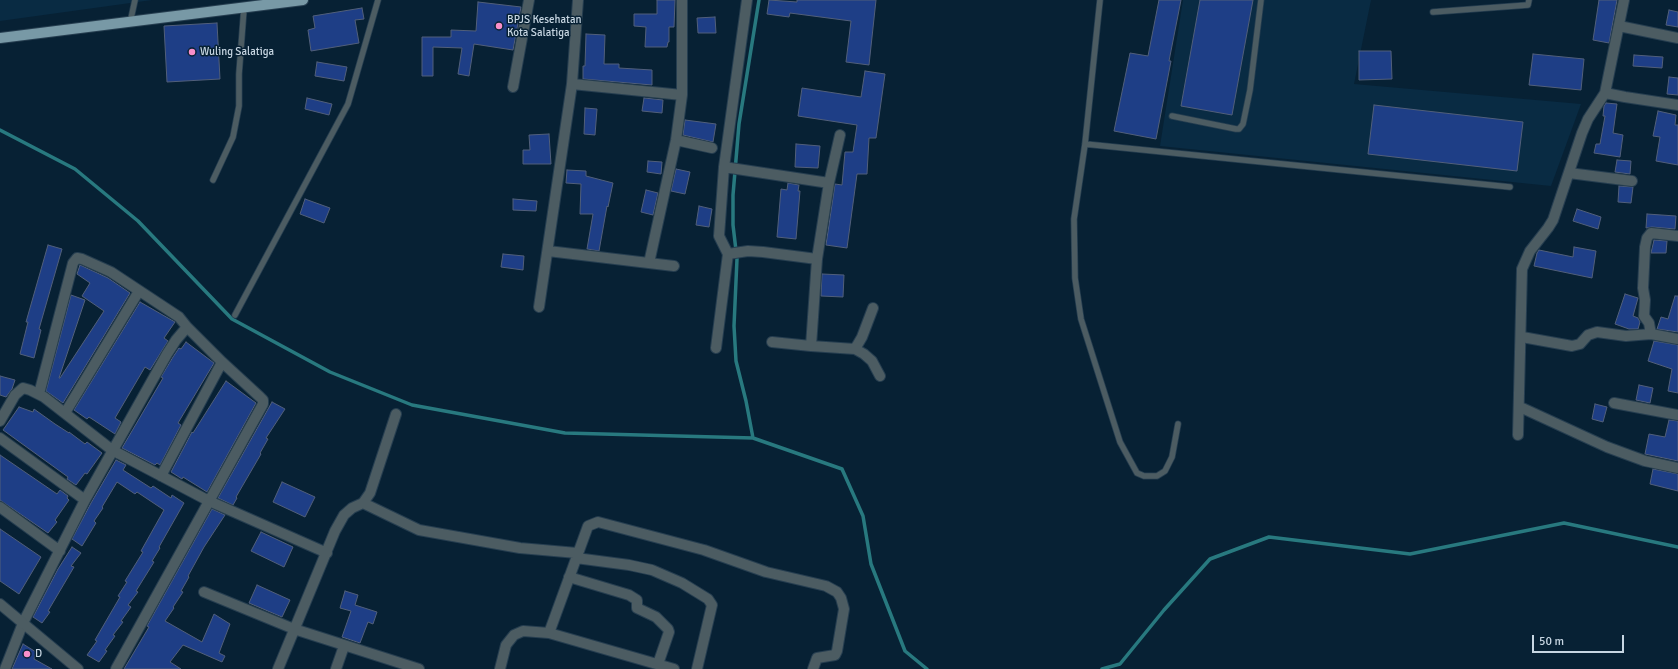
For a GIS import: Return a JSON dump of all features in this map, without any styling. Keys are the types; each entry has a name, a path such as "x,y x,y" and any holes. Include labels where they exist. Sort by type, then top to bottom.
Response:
{"main road":[{"path":"1,36 130,23 303,0"}],"street":[{"path":"513,87 529,0"},
{"path":"539,307 572,84 578,0"},
{"path":"649,263 676,140 682,95 682,0"},
{"path":"716,348 731,253 719,236 747,0"},
{"path":"1518,434 1522,337 1522,269 1530,251 1553,220 1588,119 1605,93 1624,0"},
{"path":"1619,26 1678,38"},
{"path":"572,84 682,95"},
{"path":"1605,93 1626,98 1678,105"},
{"path":"811,346 817,259 829,183 840,135"},
{"path":"676,140 712,148"},
{"path":"728,168 829,183"},
{"path":"1569,173 1632,181"},
{"path":"1651,334 1649,323 1644,316 1645,300 1643,288 1647,238 1651,233 1678,236"},
{"path":"548,251 674,266"},
{"path":"731,253 748,251 817,259"},
{"path":"39,394 73,263 77,258 111,272 179,318 187,328 263,400 263,404 210,502 116,669"},
{"path":"65,413 139,291"},
{"path":"855,349 862,337 873,308"},
{"path":"5,669 23,623 85,500 167,354 176,340 187,328"},
{"path":"1522,337 1572,346 1580,344 1588,335 1597,332 1626,336 1651,334 1678,339"},
{"path":"772,342 855,349 872,361 880,376"},
{"path":"161,476 222,362"},
{"path":"0,421 15,395 23,388 39,394 112,450 210,502 326,553"},
{"path":"1614,403 1678,415"},
{"path":"1520,407 1606,447 1645,461 1678,468"},
{"path":"278,669 335,531 344,515 352,508 363,503 370,493 396,414"},
{"path":"0,438 85,500"},
{"path":"363,503 420,530 520,548 629,565 652,570 682,583 708,599 712,606 696,669"},
{"path":"0,507 60,551"},
{"path":"549,633 588,526 598,522 704,550 766,572 826,586 837,592 842,598 844,609 835,654 817,658 813,669"},
{"path":"569,577 629,595 637,600 637,608 656,617 668,629 669,632 658,664"},
{"path":"204,592 294,629 419,669"},
{"path":"0,604 23,623 67,665 78,669"},
{"path":"500,669 506,645 514,635 523,631 549,633 674,669"},
{"path":"336,669 344,646"}],"lane":[{"path":"130,23 135,0"},
{"path":"235,315 348,104 378,0"},
{"path":"1100,0 1085,144 1074,219 1076,278 1081,319 1120,442 1137,473 1144,476 1157,476 1165,471 1172,457 1178,424"},
{"path":"1172,116 1236,129 1239,129 1244,124 1250,90 1261,0"},
{"path":"1434,12 1528,5 1528,0"},
{"path":"213,180 232,137 239,106 239,74 244,8"},
{"path":"1085,144 1510,187"}],"shaded area":[{"path":"0,0 152,0 0,21"},
{"path":"1183,0 1371,0 1354,84 1581,104 1551,186 1160,146"}],"building":[{"path":"657,0 675,0 674,27 669,27 669,42 667,47 645,47 646,27 634,26 634,14 657,14"},
{"path":"769,0 797,2 797,0 876,0 869,65 846,62 851,21 790,13 789,17 767,14"},
{"path":"1159,0 1181,0 1156,139 1114,131 1130,53 1148,56"},
{"path":"1200,0 1253,0 1232,115 1181,106"},
{"path":"1599,0 1617,0 1609,43 1593,40"},
{"path":"478,2 521,7 513,50 474,44 469,76 458,74 462,48 433,47 433,76 422,76 422,37 451,37 451,30 476,31"},
{"path":"362,8 364,19 355,20 359,43 311,51 308,30 315,28 313,16"},
{"path":"1669,10 1678,12 1678,27 1666,25"},
{"path":"715,17 716,33 698,33 697,18"},
{"name":"Wuling Salatiga","path":"217,23 220,79 167,82 164,26"},
{"path":"586,34 605,35 604,64 619,64 619,68 652,70 652,85 583,79"},
{"path":"1359,51 1391,51 1392,79 1359,80"},
{"path":"1533,54 1584,59 1581,90 1529,85"},
{"path":"1634,55 1663,57 1662,68 1633,66"},
{"path":"317,62 347,67 344,81 315,76"},
{"path":"865,71 885,74 876,138 869,138 867,174 857,174 847,248 826,245 835,184 842,185 845,152 853,152 857,125 798,116 802,88 861,97"},
{"path":"1669,77 1678,78 1678,95 1667,94"},
{"path":"307,98 332,104 329,115 305,109"},
{"path":"644,98 663,100 662,113 642,111"},
{"path":"1606,103 1617,104 1613,133 1623,135 1620,157 1594,153 1596,144 1600,144 1605,116 1603,116 1604,106"},
{"path":"1374,105 1523,122 1517,171 1368,154"},
{"path":"585,108 597,109 595,135 584,134"},
{"path":"1658,111 1676,115 1675,125 1678,125 1678,165 1656,161 1660,137 1653,136"},
{"path":"685,120 716,124 713,142 683,135"},
{"path":"549,134 551,164 523,164 523,150 530,150 529,135"},
{"path":"796,144 820,146 818,168 795,167"},
{"path":"1617,160 1631,161 1630,174 1615,172"},
{"path":"648,161 662,162 661,174 647,172"},
{"path":"676,169 690,172 685,194 671,191"},
{"path":"567,170 586,171 586,176 613,183 608,207 607,206 599,251 587,249 593,214 580,214 581,184 566,183"},
{"path":"788,183 799,185 798,191 800,191 796,239 777,237 781,189 787,190"},
{"path":"1619,186 1633,187 1631,203 1618,202"},
{"path":"646,190 658,193 653,215 641,212"},
{"path":"305,199 330,208 324,223 300,214"},
{"path":"513,199 537,201 536,211 513,210"},
{"path":"699,206 712,209 709,227 696,225"},
{"path":"1577,209 1601,217 1598,229 1573,221"},
{"path":"1647,214 1676,216 1675,229 1652,227 1646,228"},
{"path":"1654,240 1667,241 1666,253 1651,253"},
{"path":"48,245 62,249 39,329 41,330 34,358 20,354 28,322 26,322"},
{"path":"1574,247 1596,251 1592,278 1534,266 1539,250 1573,257"},
{"path":"503,254 524,256 523,270 501,267"},
{"path":"80,265 108,278 130,293 63,403 46,391 71,295 85,300 59,378 104,311 82,296 90,283 77,274"},
{"path":"822,274 844,275 843,297 821,296"},
{"path":"1625,294 1638,298 1633,316 1638,318 1640,322 1638,329 1629,329 1615,324"},
{"path":"1675,296 1678,296 1678,332 1657,329 1661,317 1668,319"},
{"path":"140,302 175,322 164,338 168,341 150,370 145,367 115,418 121,422 115,434 89,417 87,419 74,410"},
{"path":"1654,341 1678,345 1678,393 1668,391 1672,369 1648,361"},
{"path":"186,342 214,363 178,423 181,425 160,465 157,463 155,465 122,448 163,378 161,377 173,357 179,348 181,349"},
{"path":"0,376 15,380 12,389 6,397 0,395"},
{"path":"226,381 256,403 207,492 183,477 182,479 171,472 192,432 193,433"},
{"path":"1639,385 1653,388 1650,403 1636,400"},
{"path":"272,402 285,409 266,438 268,439 260,453 261,454 236,497 237,498 233,505 218,498"},
{"path":"1595,404 1607,407 1603,422 1592,419"},
{"path":"19,407 33,412 34,409 85,444 87,442 102,453 87,474 85,473 76,485 67,479 68,477 3,430"},
{"path":"1669,420 1678,421 1678,461 1645,454 1649,434 1665,437"},
{"path":"0,455 57,494 60,490 68,496 67,498 69,500 55,520 57,522 48,533 0,500"},
{"path":"116,460 126,465 123,470 151,488 153,486 171,498 172,495 184,503 159,547 160,548 152,561 154,562 136,591 138,592 128,605 131,607 121,621 123,622 113,635 115,636 99,662 87,655 97,641 95,640 127,582 125,581 143,552 141,551 164,510 137,492 135,494 117,482 94,521 96,523 82,546 72,539"},
{"path":"1653,469 1678,474 1678,491 1650,484"},
{"path":"282,482 315,497 305,517 273,502"},
{"path":"212,509 225,515 204,547 181,591 183,592 165,621 202,642 214,614 230,624 219,653 225,656 222,662 183,645 170,662 181,669 124,669 149,627 147,626"},
{"path":"0,529 41,557 19,594 0,581"},
{"path":"261,532 293,547 284,567 251,551"},
{"path":"72,547 81,553 71,566 74,567 48,611 50,612 42,623 33,617 58,569"},
{"path":"257,585 290,600 282,617 249,603"},
{"path":"345,591 358,595 355,605 377,612 373,624 368,622 360,643 342,637 351,611 340,608"},
{"path":"23,644 36,652 34,659 52,669 12,669"}],"waterway":[{"path":"753,438 736,361 734,326 737,259 733,225 733,195 739,124 759,0"},
{"path":"0,130 75,169 138,221 232,319 330,372 412,405 565,433 753,438 842,469 863,516 871,564 905,651 927,669"},
{"path":"1102,669 1120,664 1164,610 1210,559 1269,537 1410,554 1564,523 1678,547"}],"place":[{"name":"BPJS Kesehatan Kota Salatiga","path":"499,26"},
{"name":"Wuling Salatiga","path":"192,52"},
{"name":"D","path":"27,654"}]}
